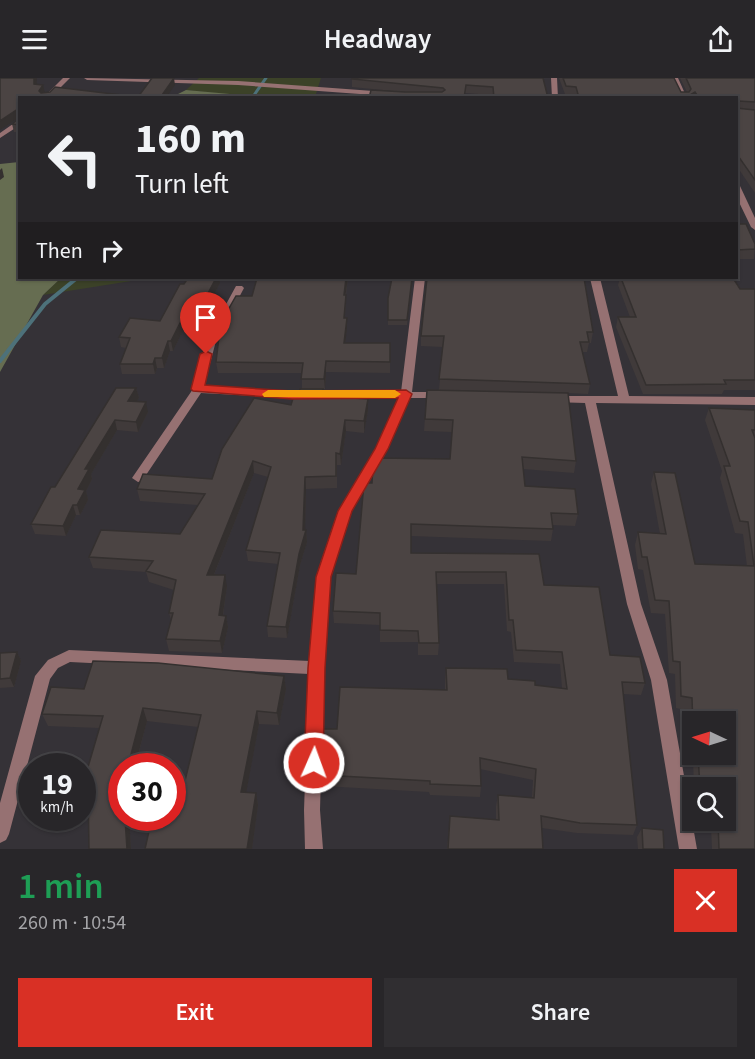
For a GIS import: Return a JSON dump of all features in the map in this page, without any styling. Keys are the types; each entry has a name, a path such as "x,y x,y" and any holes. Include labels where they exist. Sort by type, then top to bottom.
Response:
{"street":[{"path":"48,96 68,78"},
{"path":"87,78 237,82 398,95"},
{"path":"554,78 555,96"},
{"path":"675,78 683,96"},
{"path":"0,135 18,122"},
{"path":"738,190 755,227"},
{"path":"743,201 755,201"},
{"path":"314,849 312,810 317,668 324,577 345,511 381,449 406,394 420,279"},
{"path":"595,279 624,399"},
{"path":"138,478 198,389 211,340 240,288"},
{"path":"198,389 292,395 450,396"},
{"path":"544,399 755,401"},
{"path":"590,400 634,604 659,680 688,849"},
{"path":"0,834 43,676 53,664 69,656 317,668"}],"green space":[{"path":"199,78 321,78 315,96 241,96 186,90"},
{"path":"186,90 252,96 174,96"},
{"path":"18,162 18,279 60,279 43,295 0,372 0,164"},
{"path":"60,279 144,279 43,295"}],"building":[{"path":"0,78 34,78 34,84 43,85 39,91 41,93 50,92 55,87 130,96 18,96 18,109 0,121"},
{"path":"152,78 174,78 161,96 139,96"},
{"path":"543,78 548,96 494,96 493,87 466,85 464,96 370,96 371,90 442,92 445,90 352,79"},
{"path":"563,78 674,78 681,92 689,92 691,89 686,78 755,78 755,102 738,101 738,96 698,96 695,92 688,96 578,96 576,87 566,86"},
{"path":"738,108 755,110 755,180 738,156"},
{"path":"738,224 746,224 755,249 738,250"},
{"path":"187,279 215,279 195,318 183,317 171,341 168,341 162,358 155,358 153,364 120,364 130,338 119,337 130,318 160,321 180,284 184,284"},
{"path":"257,279 346,279 344,318 347,318 344,343 390,343 390,362 326,361 324,379 301,379 303,363 216,362 219,337 228,310 236,296 252,296"},
{"path":"392,279 412,279 407,320 388,320 388,298"},
{"path":"427,279 584,279 593,332 587,332 589,342 580,342 590,384 439,379 444,336 421,336"},
{"path":"621,279 734,279 740,289 755,289 755,380 724,380 726,384 646,385 618,317 636,317"},
{"path":"116,388 136,388 128,401 146,402 136,422 115,420 85,469 89,469 78,489 85,490 77,505 73,505 63,526 31,524 51,487 55,487"},
{"path":"300,389 323,389 321,396 368,399 364,421 345,420 340,454 336,453 336,476 305,477 303,530 306,530 299,554 286,627 267,626 280,553 246,550 271,467 253,461 207,575 225,575 219,615 226,616 220,641 166,639 173,613 169,613 176,580 146,571 153,561 89,557 101,530 180,534 205,494 137,489 143,474 212,479 222,449 254,398 291,405 295,392 299,393"},
{"path":"427,390 568,393 576,461 522,457 525,486 575,489 578,514 551,513 553,529 411,524 411,553 539,554 544,585 599,587 610,655 640,657 645,683 622,682 637,825 580,823 541,816 543,849 448,849 450,816 499,820 498,795 534,798 536,769 480,758 481,786 322,775 323,729 337,729 340,687 447,690 446,668 507,669 508,679 535,681 535,685 567,689 562,652 516,650 513,620 509,620 506,572 436,572 439,643 419,643 418,631 380,630 380,613 333,611 336,573 356,574 364,483 372,483 373,465 377,458 450,459 453,420 425,419"},
{"path":"709,408 755,410 755,430 752,430 755,438 755,849 719,849 718,831 736,831 736,777 699,777 699,765 736,765 736,711 692,711 692,698 681,696 680,662 673,661 669,601 655,600 647,557 642,557 638,532 666,534 654,472 675,473 695,564 754,566 748,522 740,521 724,466 730,466"},
{"path":"17,652 10,678 0,679 0,653"},
{"path":"93,661 158,663 284,676 277,713 257,711 241,792 256,793 247,849 145,849 149,831 186,831 186,777 201,715 143,708 131,753 108,753 108,831 126,831 127,849 89,849 89,831 96,831 96,753 92,753 103,716 42,714 51,687 84,689"},
{"path":"642,828 663,830 664,849 643,849"}],"waterway":[{"path":"253,96 266,78"},
{"path":"0,361 45,304 76,279"}],"slow traffic":[{"path":"268,394 395,394"}],"route":[{"path":"206,354 198,389 292,395 406,394 381,449 345,511 324,577 317,668 314,763"}]}
